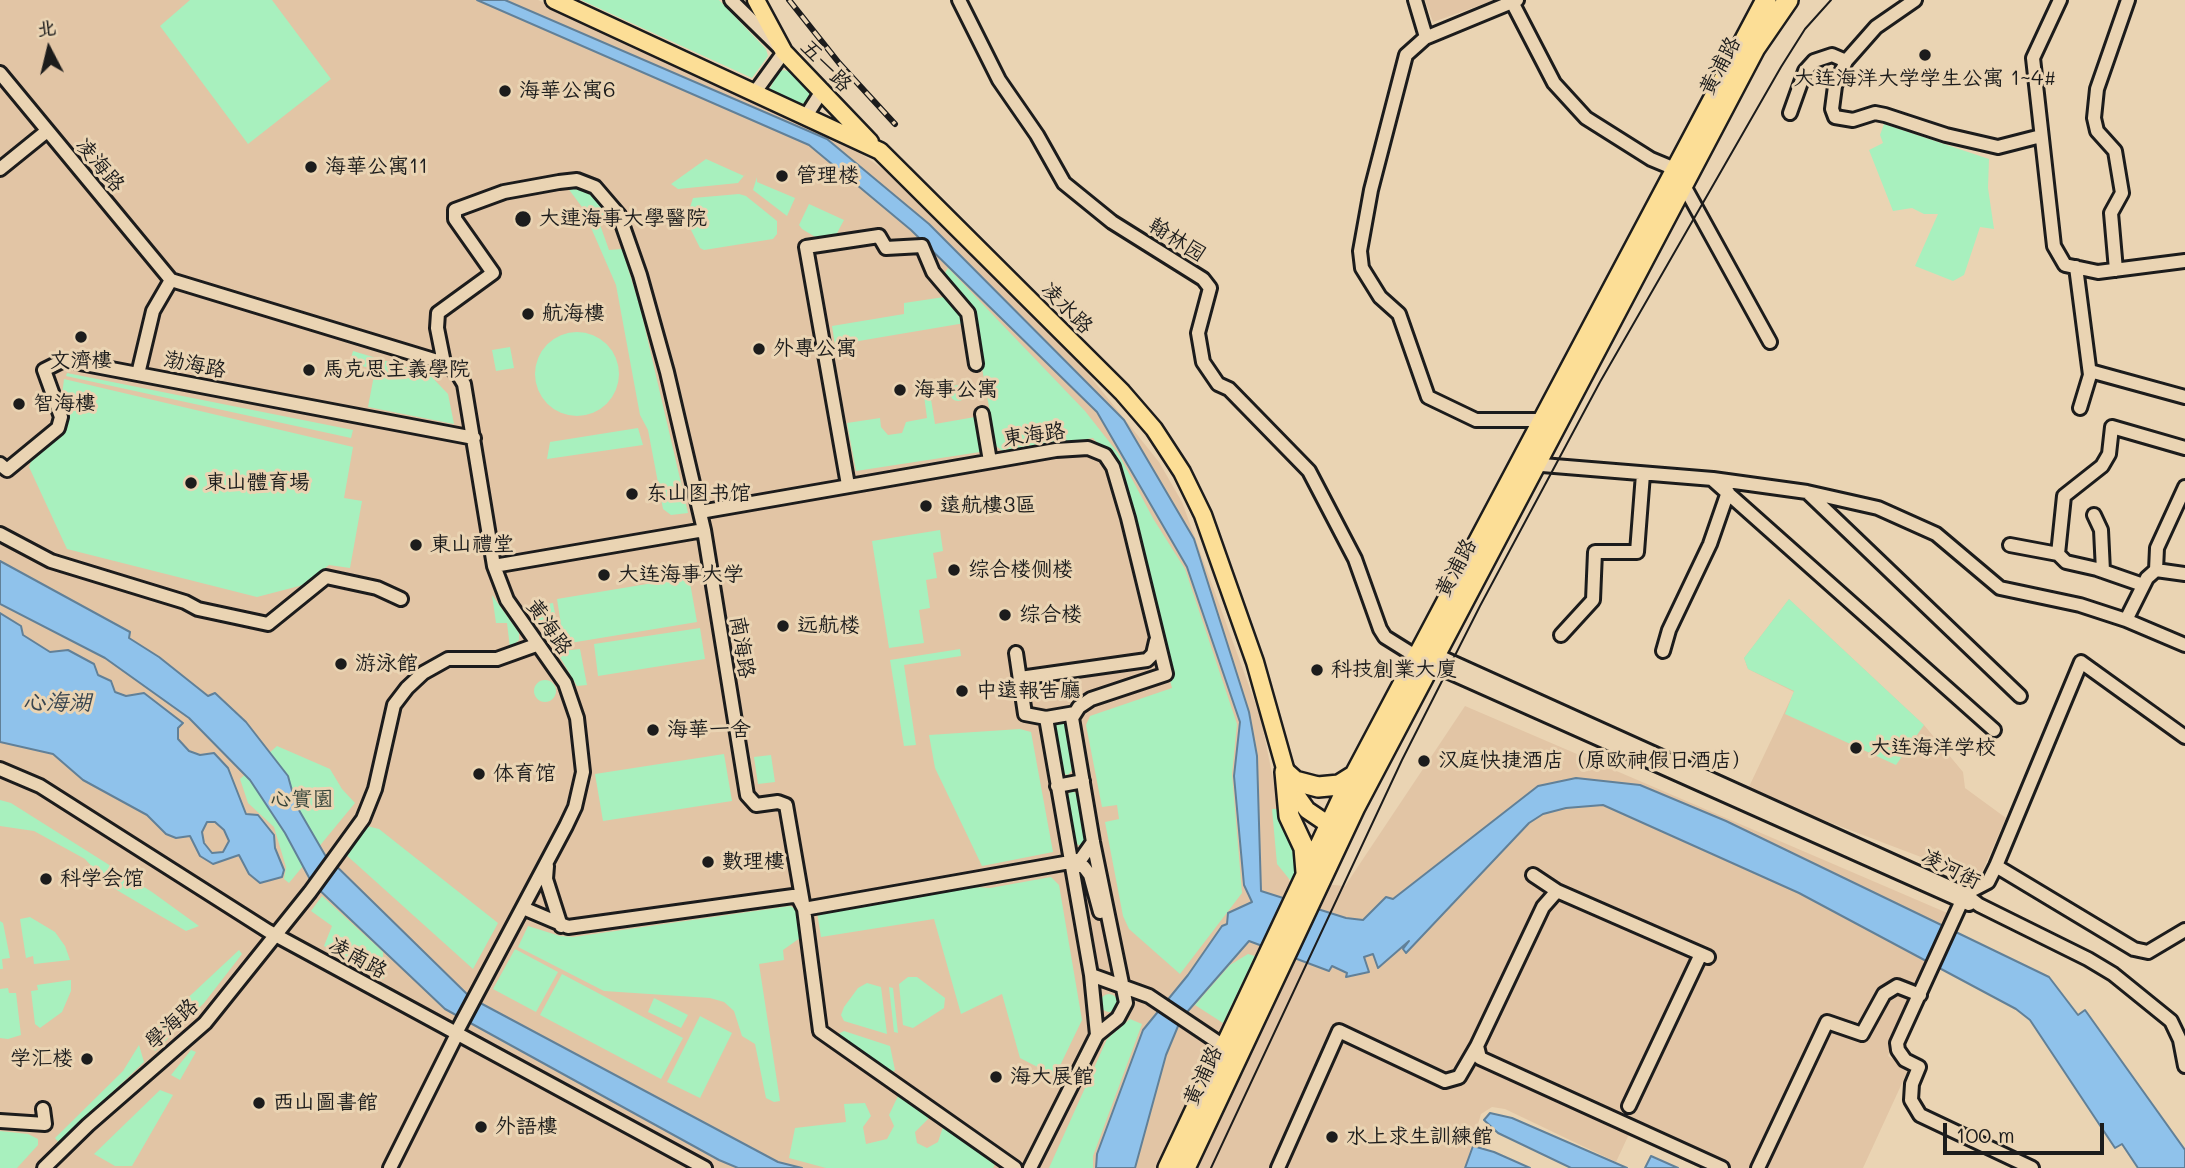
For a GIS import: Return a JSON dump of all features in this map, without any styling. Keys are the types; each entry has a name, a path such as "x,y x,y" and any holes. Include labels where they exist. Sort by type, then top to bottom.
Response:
{"highway":[{"name":"黄浦路","path":"1185,1168 1308,883 1679,176 1766,0"},
{"name":"黄浦路","path":"1527,464 1542,420 1679,176 1755,48 1788,0"},
{"name":"黄浦路","path":"1336,830 1356,774 1428,658"},
{"path":"1285,772 1296,781 1318,787 1339,785 1356,774"},
{"path":"1285,772 1289,816 1306,856 1308,883"},
{"name":"黄浦路","path":"1168,1168 1225,1047 1275,958"}],"main road":[{"name":"凌水路","path":"554,0 880,151 1122,392 1161,440 1203,514 1255,663 1285,772 1297,798 1316,819 1336,830"},
{"name":"五一路","path":"756,0 783,52 880,151"}],"street":[{"path":"731,0 783,52 755,92"},
{"name":"翰林园","path":"959,0 999,80 1037,135 1064,183 1112,222 1203,279 1210,288 1198,333 1203,362 1218,384 1229,389 1309,471 1355,559 1385,637 1428,658"},
{"path":"1415,0 1426,37"},
{"path":"1915,0 1876,27 1846,61 1834,94 1832,109 1835,117 1853,120 1875,113 1982,145 2013,145 2042,136"},
{"path":"2060,0 2032,58 2054,246 2071,266 2090,371 2080,408"},
{"path":"2116,270 2111,213 2122,193 2115,151 2097,131 2094,118 2097,89 2128,0"},
{"path":"1542,420 1476,421 1429,397 1399,314 1380,297 1362,268 1362,229 1406,55 1426,37 1513,1 1554,83 1586,118 1679,176 1770,342"},
{"path":"1790,113 1805,71 1814,61 1832,55 1846,61"},
{"name":"凌海路","path":"0,72 171,280"},
{"path":"806,116 813,110 821,91"},
{"path":"0,169 47,131"},
{"name":"南海路","path":"444,363 437,328 438,313 494,273 456,219 455,210 504,192 559,182 577,180 595,187 619,215 640,275 700,512 747,795 756,805 778,802 786,805 804,909 820,1031 1015,1168"},
{"path":"848,485 806,247 878,236 886,248 922,246 933,272 968,313 976,364"},
{"path":"2071,266 2098,272 2185,261"},
{"path":"138,374 153,311 171,280 444,363"},
{"name":"渤海路","path":"0,464 7,470 58,428 61,417 44,370 64,360 474,438"},
{"name":"黃海路","path":"444,363 464,384 494,566 507,600 536,645 565,682 577,718 583,772 575,807 456,1033"},
{"path":"2090,371 2185,397"},
{"path":"982,414 990,461"},
{"path":"2058,554 2064,496 2102,466 2109,454 2112,428 2185,448"},
{"name":"東海路","path":"700,512 990,461 1088,448 1105,454 1113,467 1128,517 1166,674 1091,699 1075,713"},
{"path":"1527,464 1713,479 1807,492 1878,508 1936,534 2000,588 2080,605 2126,620 2185,645"},
{"path":"1561,635 1593,600 1595,552 1637,552 1643,474"},
{"path":"1713,479 1994,730"},
{"path":"2126,620 2143,585 2155,570 2157,548 2185,487"},
{"path":"1662,651 1669,630 1710,544 1728,492"},
{"path":"1807,492 2020,696"},
{"path":"2094,515 2101,530 2103,571"},
{"path":"494,566 704,530"},
{"path":"0,534 51,561 185,602 198,610 268,624 326,577 377,588 401,599"},
{"path":"2010,545 2058,554 2066,562 2143,585"},
{"path":"2155,570 2185,574"},
{"path":"1020,678 1147,660 1153,654 1156,630"},
{"name":"學海路","path":"44,1168 88,1125 205,1023 310,892 363,819 375,789 394,705 407,688 423,673 448,659 497,659 536,645"},
{"path":"1016,653 1025,715 1046,718 1075,713"},
{"name":"凌河街","path":"1428,658 2021,923 2047,940 2105,969 2139,994 2176,1029 2185,1066"},
{"path":"2032,1168 1920,1115 1911,1100 1912,1084 1919,1068 1905,1060 1898,1050 1898,1042 1963,899 1988,882 1996,866 2081,662 2185,737"},
{"path":"1030,1168 1097,1035 1118,1018 1126,1003 1093,842 1072,718 1075,713"},
{"path":"1046,718 1091,975 1097,1035"},
{"name":"凌南路","path":"0,769 40,786 276,935 680,1151 705,1168"},
{"path":"1057,786 1083,781"},
{"path":"523,908 561,926 576,927 793,897 797,897 804,909 1070,862 1081,859 1093,842"},
{"path":"548,862 546,879 561,926"},
{"path":"1070,862 1084,867 1090,875 1101,918 1112,932"},
{"path":"1996,866 2134,950 2148,952 2185,930"},
{"path":"1534,875 1557,891 1704,956 1629,1106"},
{"path":"1278,1168 1339,1031 1445,1080 1459,1077 1544,907 1557,891"},
{"path":"1091,975 1122,985 1161,1004 1225,1047"},
{"path":"1758,1168 1827,1022 1862,1034 1884,995 1897,986 1920,995"},
{"path":"390,1168 456,1033"},
{"path":"1476,1046 1480,1058 1722,1168"},
{"path":"0,1121 45,1124 43,1109"},
{"path":"671,1168 680,1151"}],"shaded area":[{"name":"大连海事大学","path":"0,0 538,0 841,140 883,169 1081,365 1159,462 1182,502 1261,719 1286,843 1289,881 1345,886 1465,706 1952,915 1888,1056 1909,1068 1863,1168 1708,1168 1630,1132 1616,1162 1505,1109 1492,1107 1481,1114 1465,1168 0,1168"},
{"path":"1425,0 1495,0 1433,22"},
{"name":"大连海洋学校","path":"1789,599 1924,725 1963,772 1965,788 2006,818 1979,879 1747,791 1794,692 1748,669 1744,658"}],"green space":[{"path":"190,0 272,0 331,79 248,144 160,26"},
{"path":"581,0 719,0 766,49 768,56 752,78"},
{"path":"780,70 790,71 809,91 809,103 797,104 769,90"},
{"path":"1884,124 1989,159 1988,188 1994,229 1980,227 1964,275 1953,281 1915,266 1938,214 1924,214 1912,208 1893,211 1869,150 1883,143 1880,135"},
{"path":"706,159 744,176 738,183 678,189 671,184"},
{"path":"757,177 757,182 795,198 787,216 753,190"},
{"path":"567,187 580,187 593,193 606,209 599,222 609,250 622,249 640,307 688,513 671,515 663,509 648,430 640,415 616,285 582,207"},
{"path":"739,194 746,196 777,221 777,234 773,239 704,250 700,248 686,220 693,198"},
{"path":"809,204 844,220 836,235 817,238 802,229 799,225"},
{"path":"948,268 1085,411 1118,453 1154,520 1185,569 1237,724 1232,774 1242,893 1180,974 1129,929 1123,916 1105,822 1119,819 1117,805 1102,807 1086,725 1090,716 1172,688 1115,462 1093,438 1004,452 996,446 972,312 943,276"},
{"path":"951,296 962,310 965,323 835,345 832,326 904,314 904,303"},
{"path":"577,332 593,335 607,344 616,358 619,374 616,390 607,404 593,413 577,416 561,413 547,404 538,390 535,374 538,358 547,344 561,335"},
{"path":"510,347 514,368 496,371 492,350"},
{"path":"353,351 429,374 448,394 454,424 368,407 375,370 350,362"},
{"path":"67,373 353,430 351,438 66,376"},
{"name":"東山體育場","path":"64,379 353,447 344,498 362,501 350,568 329,565 303,585 257,597 67,549 29,467 35,451 65,431 68,419 61,403"},
{"path":"955,385 961,385 966,393 964,399 955,401 950,396 950,390"},
{"path":"929,387 935,424 975,417 980,452 856,471 847,423 880,418 881,427 888,435 902,433 906,422 927,418 923,388"},
{"path":"638,428 643,445 547,459 550,442"},
{"path":"940,530 943,551 933,553 937,578 926,580 930,608 919,610 924,643 889,648 872,541"},
{"path":"689,577 697,622 564,644 557,599"},
{"path":"492,595 519,633 519,640 510,648 507,623 496,623"},
{"path":"1789,599 1924,725 1896,765 1785,714 1794,691 1748,669 1744,658"},
{"path":"553,603 562,651 580,649 587,685 577,686 544,630 529,612 529,607"},
{"path":"700,628 705,659 598,676 594,644"},
{"path":"960,649 961,656 904,665 916,745 904,746 890,660"},
{"path":"545,680 553,683 556,691 553,699 545,702 537,699 534,691 537,683"},
{"path":"1060,722 1069,726 1075,767 1068,775 1060,772 1052,729"},
{"path":"1020,729 1031,732 1053,852 982,866 935,768 929,735"},
{"name":"心實園","path":"277,746 330,769 342,789 355,803 289,883 284,879 286,867 274,827 248,803 240,779"},
{"path":"724,754 732,801 603,821 595,774"},
{"path":"771,755 775,782 758,784 754,757"},
{"path":"1072,791 1079,795 1086,838 1082,846 1073,843 1066,796"},
{"path":"0,800 11,803 152,892 199,926 186,931 110,886 85,859 34,831 0,826"},
{"path":"1272,809 1277,809 1296,854 1298,865 1293,879 1290,880 1277,864"},
{"path":"367,826 379,829 498,923 473,969 344,853"},
{"path":"1051,877 1059,885 1082,1020 1055,1076 1020,1058 1002,994 961,1014 934,919 821,937 817,912"},
{"path":"322,896 383,952 384,979 324,946 332,926 311,911"},
{"path":"790,906 796,909 800,938 783,950 784,960 759,964 780,1101 774,1102 766,1098 755,1044 742,1036 734,1011 724,1002 710,998 604,991 518,947 528,926 560,936 573,937"},
{"path":"30,917 55,932 65,946 70,960 34,964 33,956 26,958 20,919"},
{"path":"0,921 3,923 10,958 2,959 3,969 0,969"},
{"path":"515,949 558,972 536,1012 493,989"},
{"path":"239,950 242,954 204,1003 155,1051 147,1036"},
{"path":"1248,954 1255,956 1223,1023 1195,1005 1230,965"},
{"path":"562,974 683,1038 661,1079 540,1015"},
{"path":"908,977 917,977 945,998 944,1008 913,1028 903,1025 899,984"},
{"path":"71,980 71,991 62,1012 40,1028 35,1024 31,991 38,990 37,985"},
{"path":"867,983 881,987 887,1034 844,1021 841,1015 858,988"},
{"path":"889,987 893,988 898,1033 894,1032"},
{"path":"8,988 9,993 16,993 21,1035 8,1039 0,1038 0,989"},
{"path":"1109,994 1115,997 1118,1003 1115,1009 1109,1012 1103,1009 1100,1003 1103,997"},
{"path":"654,998 688,1015 681,1028 648,1012"},
{"path":"700,1016 732,1033 700,1098 667,1082"},
{"path":"1130,1019 1142,1024 1093,1156 1093,1168 1049,1168 1107,1039"},
{"path":"844,1031 890,1046 895,1070 893,1072 838,1034"},
{"path":"139,1045 144,1062 59,1143 55,1138 123,1071"},
{"path":"191,1050 196,1052 180,1080 171,1075"},
{"path":"160,1090 173,1095 132,1166 115,1166 94,1154"},
{"path":"898,1096 929,1118 915,1132 917,1143 927,1148 938,1142 943,1127 995,1164 993,1168 826,1168 789,1158 795,1128 846,1122 844,1104 865,1103 871,1116 863,1127 866,1144 887,1139 894,1126 889,1115"},
{"path":"0,1131 28,1134 38,1139 38,1145 17,1168 0,1168"}],"water":[{"path":"477,0 505,0 827,139 929,224 1124,420 1194,539 1249,712 1257,756 1261,891 1346,918 1363,920 1386,897 1393,899 1538,786 1576,778 1640,785 1726,821 2049,977 2078,1015 2085,1010 2185,1150 2185,1168 2138,1168 2122,1144 2115,1148 2030,1020 2016,1009 1799,893 1603,805 1566,808 1543,814 1529,823 1406,953 1403,949 1409,941 1378,968 1373,954 1364,957 1369,972 1346,977 1347,973 1332,966 1329,971 1249,941 1181,1019 1166,1055 1135,1168 1096,1168 1097,1154 1143,1030 1188,975 1222,926 1227,924 1228,913 1252,902 1244,885 1234,776 1240,722 1187,567 1097,412 911,230 809,145"},
{"path":"0,561 130,632 129,638 159,657 208,696 215,693 246,722 288,776 296,805 325,855 471,998 778,1162 802,1168 738,1168 719,1160 445,1009 312,883 285,833 250,780 189,718 105,658 0,604"},
{"name":"心海湖","path":"0,613 21,626 23,635 50,652 68,650 94,664 98,675 111,681 115,692 126,696 144,693 183,723 178,728 178,739 189,751 200,755 214,753 228,768 246,814 258,815 274,835 275,848 284,870 282,877 260,883 249,874 239,855 213,864 200,856 190,836 176,838 166,834 147,815 83,780 53,754 0,742","holes":["207,822 215,822 224,830 229,841 223,852 212,853 204,843 202,832"]},
{"path":"1490,1113 1512,1118 1627,1168 1571,1168 1498,1133 1484,1120"},
{"path":"1473,1146 1494,1152 1530,1168 1465,1168"},
{"path":"1651,1156 1678,1168 1645,1168"}],"tram line":[{"path":"1211,1168 1402,760 1480,606 1600,382 1781,67 1805,29 1831,0"}],"railway":[{"path":"789,0 839,63 895,124"}],"place":[{"name":"大连海洋大学学生公寓 1~4#","path":"1925,55"},
{"name":"海華公寓6","path":"505,91"},
{"name":"海華公寓11","path":"311,167"},
{"name":"管理楼","path":"782,176"},
{"name":"大連海事大學醫院","path":"523,219"},
{"name":"航海樓","path":"528,314"},
{"name":"文濟樓","path":"81,337"},
{"name":"外專公寓","path":"759,349"},
{"name":"馬克思主義學院","path":"309,370"},
{"name":"海事公寓","path":"900,390"},
{"name":"智海樓","path":"19,404"},
{"name":"東山體育場","path":"191,483"},
{"name":"东山图书馆","path":"632,494"},
{"name":"遠航樓3區","path":"926,506"},
{"name":"東山禮堂","path":"416,545"},
{"name":"综合楼侧楼","path":"954,570"},
{"name":"大连海事大学","path":"604,575"},
{"name":"综合楼","path":"1005,615"},
{"name":"远航楼","path":"783,626"},
{"name":"游泳館","path":"341,664"},
{"name":"科技創業大廈","path":"1317,670"},
{"name":"中遠報告廳","path":"962,691"},
{"name":"海華一舍","path":"653,730"},
{"name":"大连海洋学校","path":"1856,748"},
{"name":"汉庭快捷酒店（原欧神假日酒店）","path":"1424,761"},
{"name":"体育馆","path":"479,774"},
{"name":"數理樓","path":"708,862"},
{"name":"科学会馆","path":"46,879"},
{"name":"学汇楼","path":"87,1059"},
{"name":"海大展館","path":"996,1077"},
{"name":"西山圖書館","path":"259,1103"},
{"name":"外語樓","path":"481,1127"},
{"name":"水上求生訓練館","path":"1332,1137"}]}
